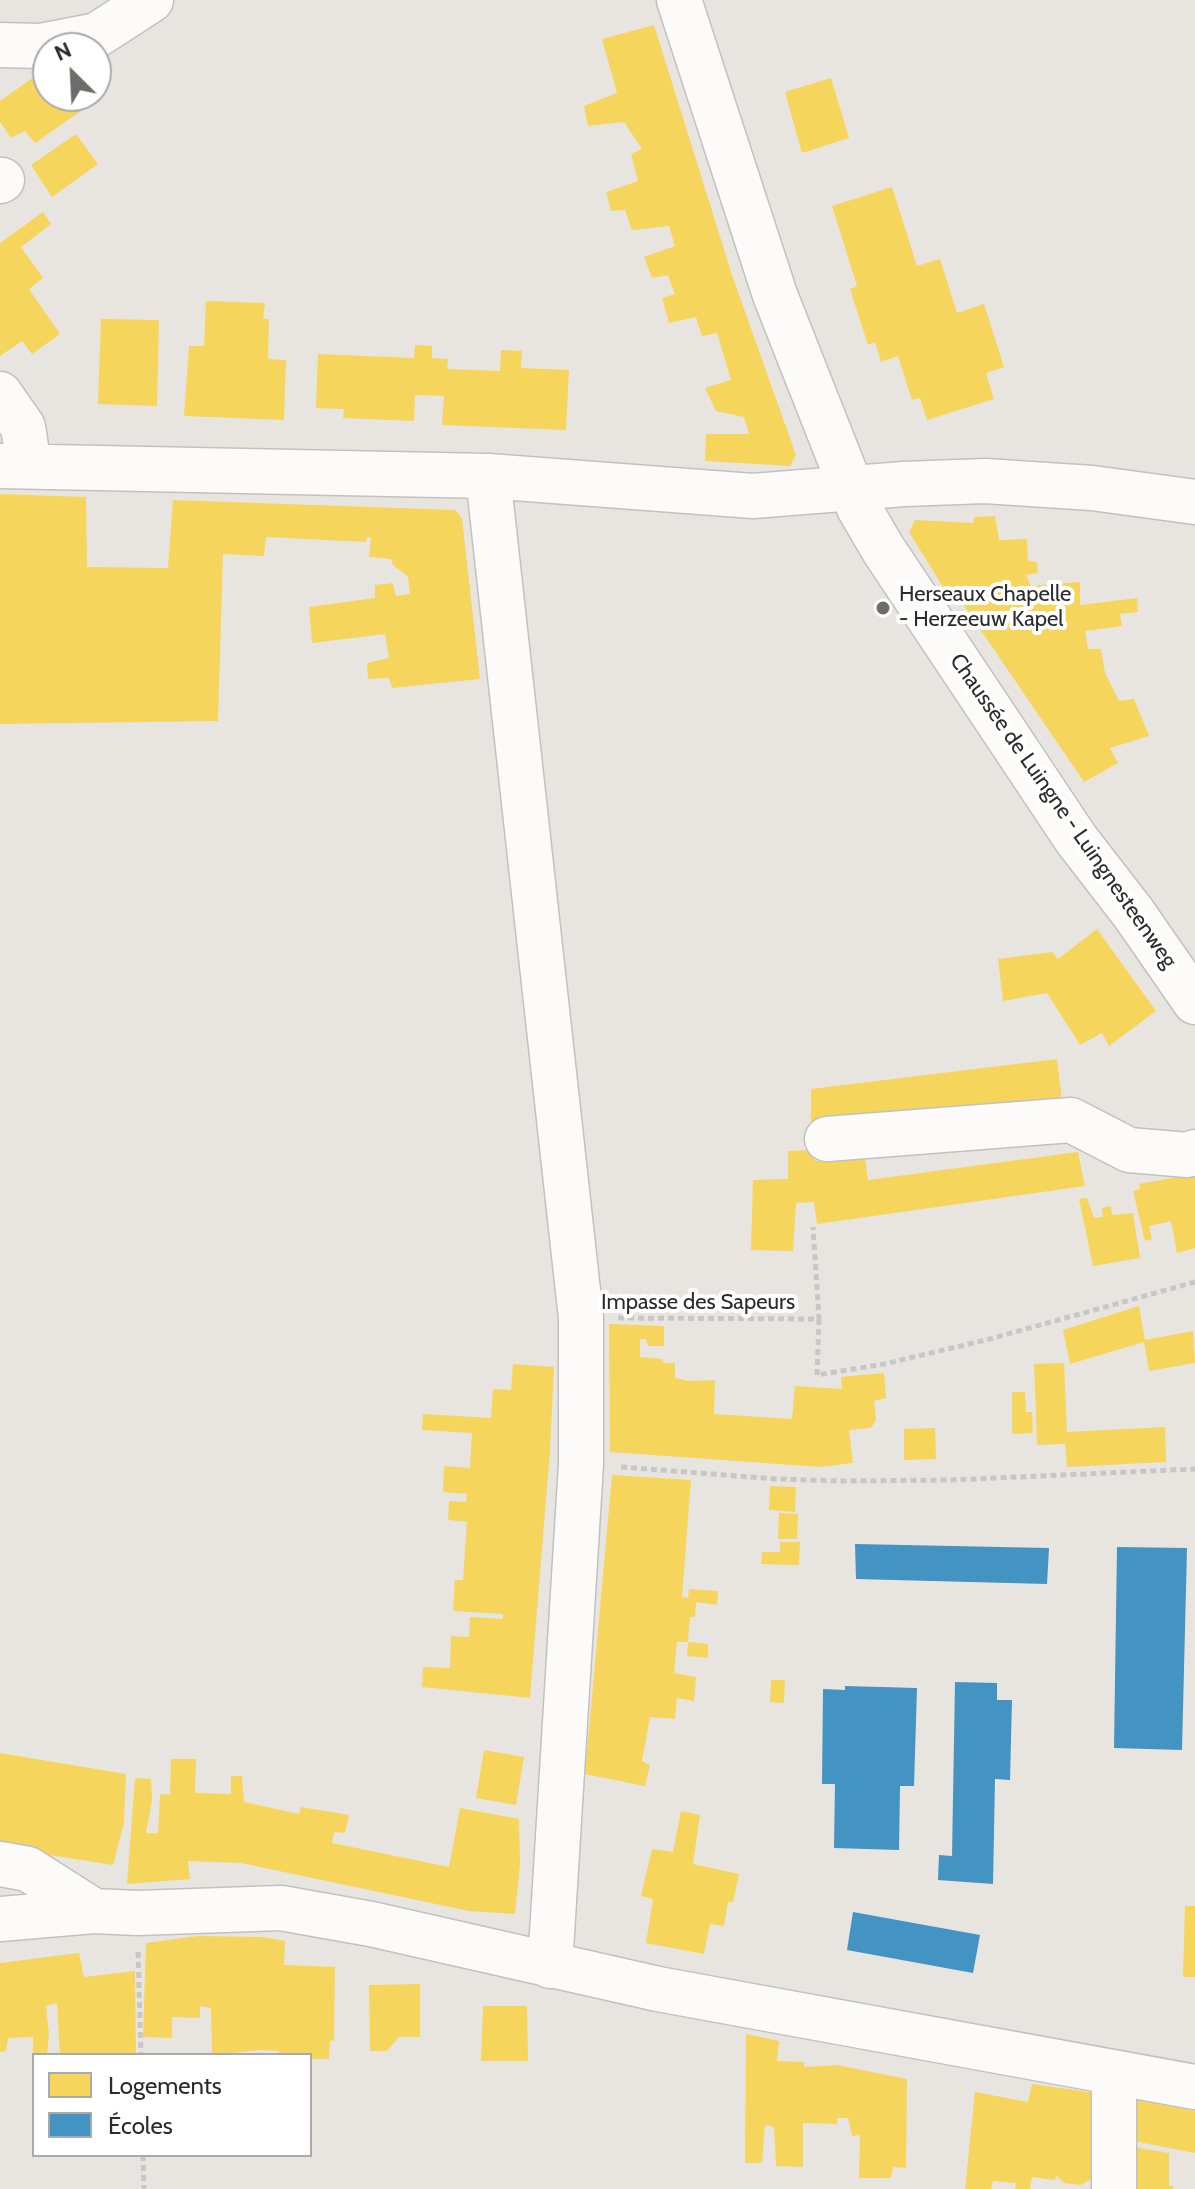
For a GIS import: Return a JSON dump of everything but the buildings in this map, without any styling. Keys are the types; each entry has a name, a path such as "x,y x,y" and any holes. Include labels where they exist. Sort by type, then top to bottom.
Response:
{"street":[{"path":"0,45 40,46 97,35 151,0"},
{"name":"Chaussée de Luingne - Luingnesteenweg","path":"679,0 775,295 850,488 883,549 1076,839 1134,914 1195,1002"},
{"path":"0,394 23,427 14,466 488,476 753,496 941,483 1015,483 1092,488 1195,502"},
{"path":"488,476 581,1318 581,1464 550,1966"},
{"path":"827,1139 1071,1120 1129,1150 1188,1155 1195,1152"},
{"path":"0,1864 28,1869 94,1911"},
{"path":"0,1919 94,1911 137,1913 281,1908 371,1924 658,1989 1195,2087"},
{"path":"1114,2073 1114,2189"}],"path":[{"name":"Impasse des Sapeurs","path":"581,1318 819,1319 813,1227"},
{"path":"819,1319 817,1375 884,1364 986,1340 1195,1282"},
{"path":"581,1464 841,1481 952,1480 1195,1469"},
{"path":"137,1913 141,2053"},
{"path":"143,2157 144,2189"}],"place":[{"name":"Herseaux Chapelle - Herzeeuw Kapel","path":"883,608"}]}
